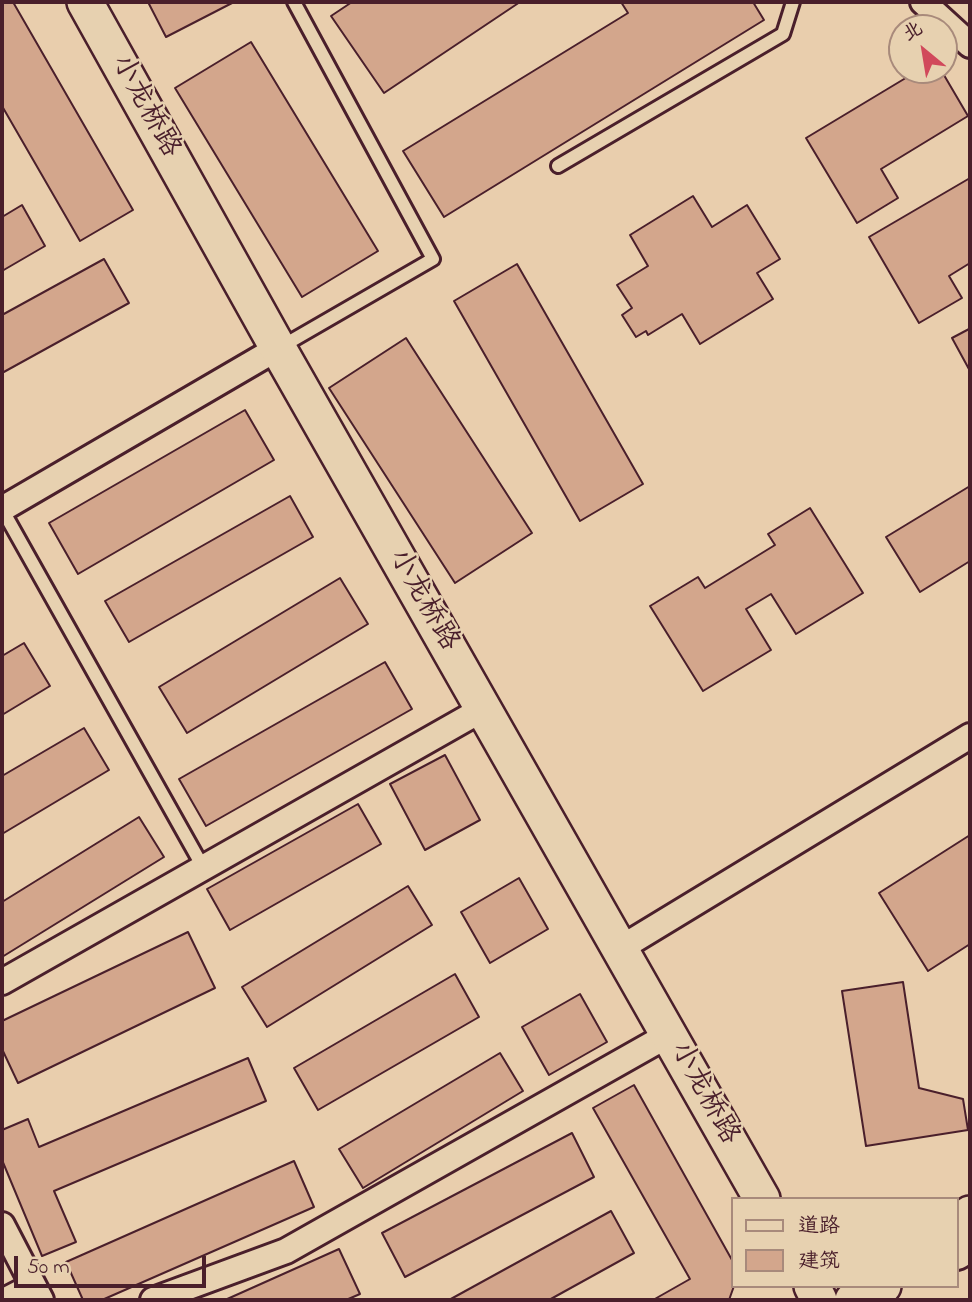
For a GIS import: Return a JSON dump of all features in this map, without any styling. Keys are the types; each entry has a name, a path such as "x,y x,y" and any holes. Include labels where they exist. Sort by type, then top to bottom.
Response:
{"street":[{"name":"小龙桥路","path":"85,2 278,348 761,1197"},
{"path":"923,2 970,45"},
{"path":"2,509 278,348"},
{"path":"2,982 483,709"},
{"path":"621,948 970,736"},
{"path":"153,1300 286,1251 670,1034"},
{"path":"2,1226 37,1293 6,1300"},
{"path":"845,1300 862,1288"},
{"path":"853,1300 879,1288"}],"lane":[{"path":"278,348 433,259 294,2"},
{"path":"558,166 783,34 793,2"},
{"path":"2,509 203,867"}],"building":[{"path":"2,2 13,2 133,210 80,241 2,106"},
{"path":"148,2 234,2 166,37"},
{"path":"352,2 520,2 384,93 331,16"},
{"path":"621,2 753,2 764,20 444,217 403,151 628,13"},
{"path":"251,42 378,251 302,297 175,88"},
{"path":"896,84 949,84 968,116 881,169 898,198 857,223 806,138"},
{"path":"970,178 970,263 949,276 962,298 919,323 869,237"},
{"path":"693,196 712,227 747,205 780,259 757,273 773,299 700,344 682,314 648,335 646,331 636,337 622,315 632,308 617,285 648,266 630,235"},
{"path":"22,205 45,246 2,271 2,217"},
{"path":"104,259 129,303 2,373 2,315"},
{"path":"517,264 643,484 580,521 454,301"},
{"path":"970,330 970,371 952,338"},
{"path":"406,338 532,533 455,583 329,388"},
{"path":"245,410 274,460 78,574 49,523"},
{"path":"970,486 970,561 920,592 886,537"},
{"path":"290,496 313,537 129,642 105,601"},
{"path":"810,508 863,593 796,634 771,594 746,609 771,650 703,691 650,606 698,577 705,588 775,545 768,534"},
{"path":"340,578 368,624 187,733 159,687"},
{"path":"24,643 50,686 2,715 2,656"},
{"path":"385,662 412,709 206,826 179,779"},
{"path":"84,728 109,770 2,834 2,776"},
{"path":"445,755 480,820 425,850 390,784"},
{"path":"358,804 381,844 230,930 207,889"},
{"path":"139,817 164,857 2,957 2,902"},
{"path":"970,835 970,944 928,971 879,893"},
{"path":"519,878 548,929 490,963 461,912"},
{"path":"408,886 432,925 267,1027 242,987"},
{"path":"188,932 215,988 18,1083 2,1049 2,1021"},
{"path":"455,974 479,1017 318,1110 294,1068"},
{"path":"903,982 919,1088 963,1099 968,1130 866,1146 842,991"},
{"path":"580,994 607,1042 549,1075 522,1027"},
{"path":"500,1053 523,1091 363,1188 339,1149"},
{"path":"248,1058 266,1101 54,1191 76,1242 42,1256 2,1160 2,1130 28,1119 39,1147"},
{"path":"634,1085 730,1256 730,1288 733,1288 729,1300 653,1300 690,1279 593,1108"},
{"path":"572,1133 594,1177 405,1277 382,1233"},
{"path":"294,1161 314,1207 102,1300 83,1300 66,1262"},
{"path":"611,1211 634,1253 549,1300 449,1300"},
{"path":"339,1249 360,1294 346,1300 225,1300"}]}
